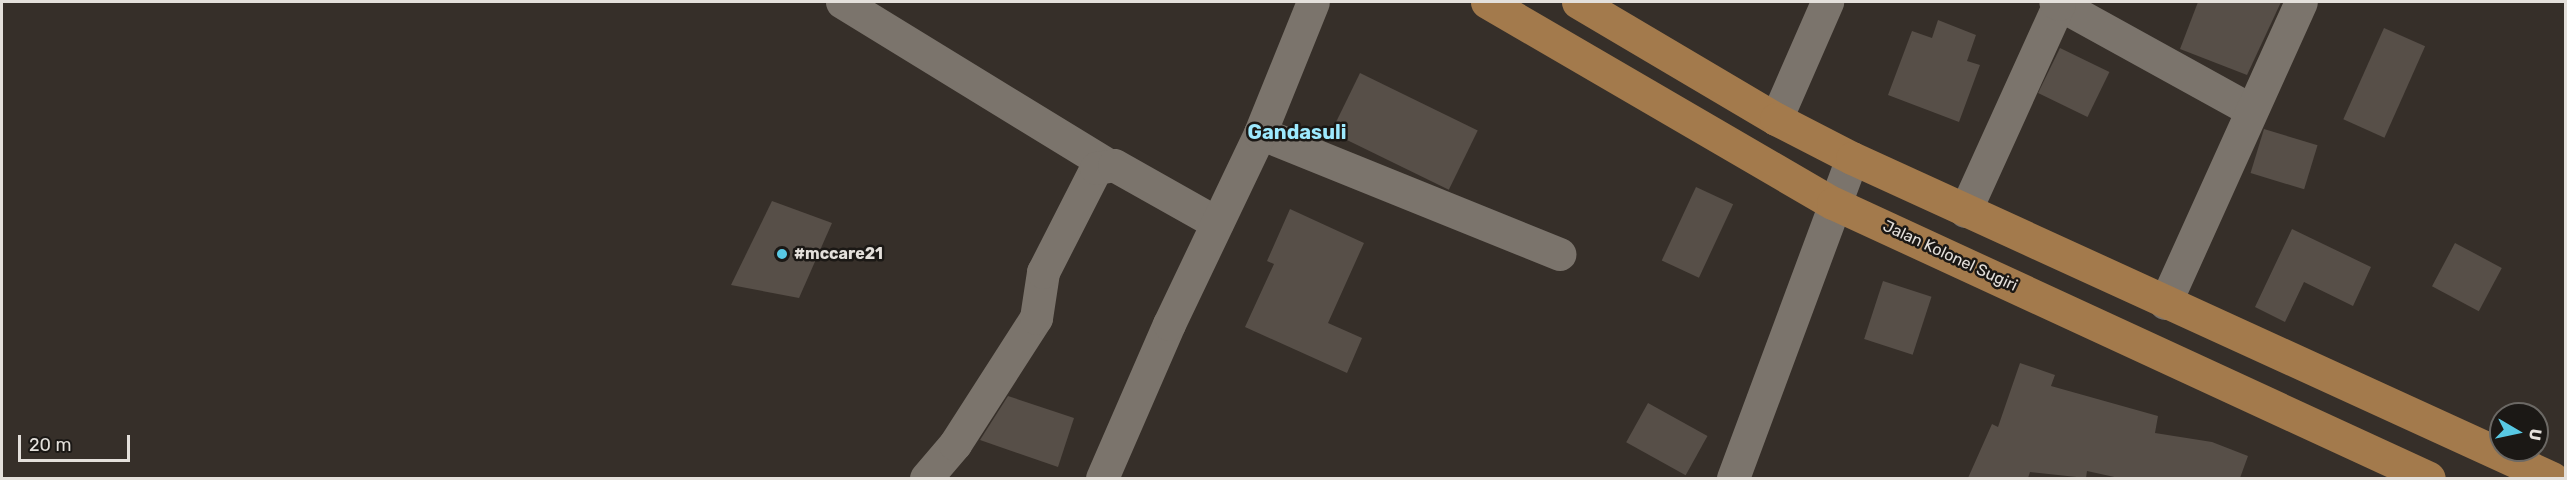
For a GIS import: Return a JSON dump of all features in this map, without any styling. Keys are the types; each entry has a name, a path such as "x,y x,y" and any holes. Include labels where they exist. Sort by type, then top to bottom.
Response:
{"main road":[{"name":"Jalan Kolonel Sugiri","path":"1487,2 1833,202 2429,478"},
{"path":"1578,2 1776,119 1852,158 2164,303 2552,478"}],"street":[{"path":"842,2 1105,163 1218,223"},
{"path":"1102,478 1260,132 1313,2"},
{"path":"1776,119 1827,2"},
{"path":"2164,303 2301,2"},
{"path":"1965,211 2057,3 2251,110"},
{"path":"1260,132 1559,254"},
{"path":"1733,478 1833,202 1852,158"},
{"path":"926,478 955,444 1036,318 1043,272 1096,168 1105,163"}],"building":[{"path":"2198,2 2281,2 2247,75 2180,49"},
{"path":"1938,20 1976,35 1967,61 1980,65 1959,122 1888,95 1912,31 1932,38"},
{"path":"2384,28 2425,46 2384,138 2343,119"},
{"path":"2060,48 2109,72 2088,117 2038,93"},
{"path":"1360,73 1478,130 1449,190 1331,132"},
{"path":"2264,129 2318,145 2304,189 2251,173"},
{"path":"1696,187 1733,204 1699,278 1662,260"},
{"name":"#mccare21","path":"772,201 832,223 799,298 731,285"},
{"path":"1290,209 1364,243 1328,323 1362,338 1347,373 1245,327 1274,264 1267,261"},
{"path":"2292,229 2371,267 2353,306 2304,282 2285,322 2255,307"},
{"path":"2455,243 2502,268 2479,311 2432,286"},
{"path":"1883,281 1932,297 1913,355 1864,339"},
{"path":"2020,363 2055,375 2051,386 2158,416 2155,433 2212,442 2248,456 2240,478 2119,478 2087,471 2086,478 2030,472 2028,478 1968,478 1992,424 1998,427"},
{"path":"1008,396 1074,418 1058,467 980,440"},
{"path":"1648,403 1707,436 1686,475 1626,442"}],"place":[{"name":"#mccare21","path":"782,254"}],"district":[{"name":"Gandasuli","path":"1297,132"}]}
